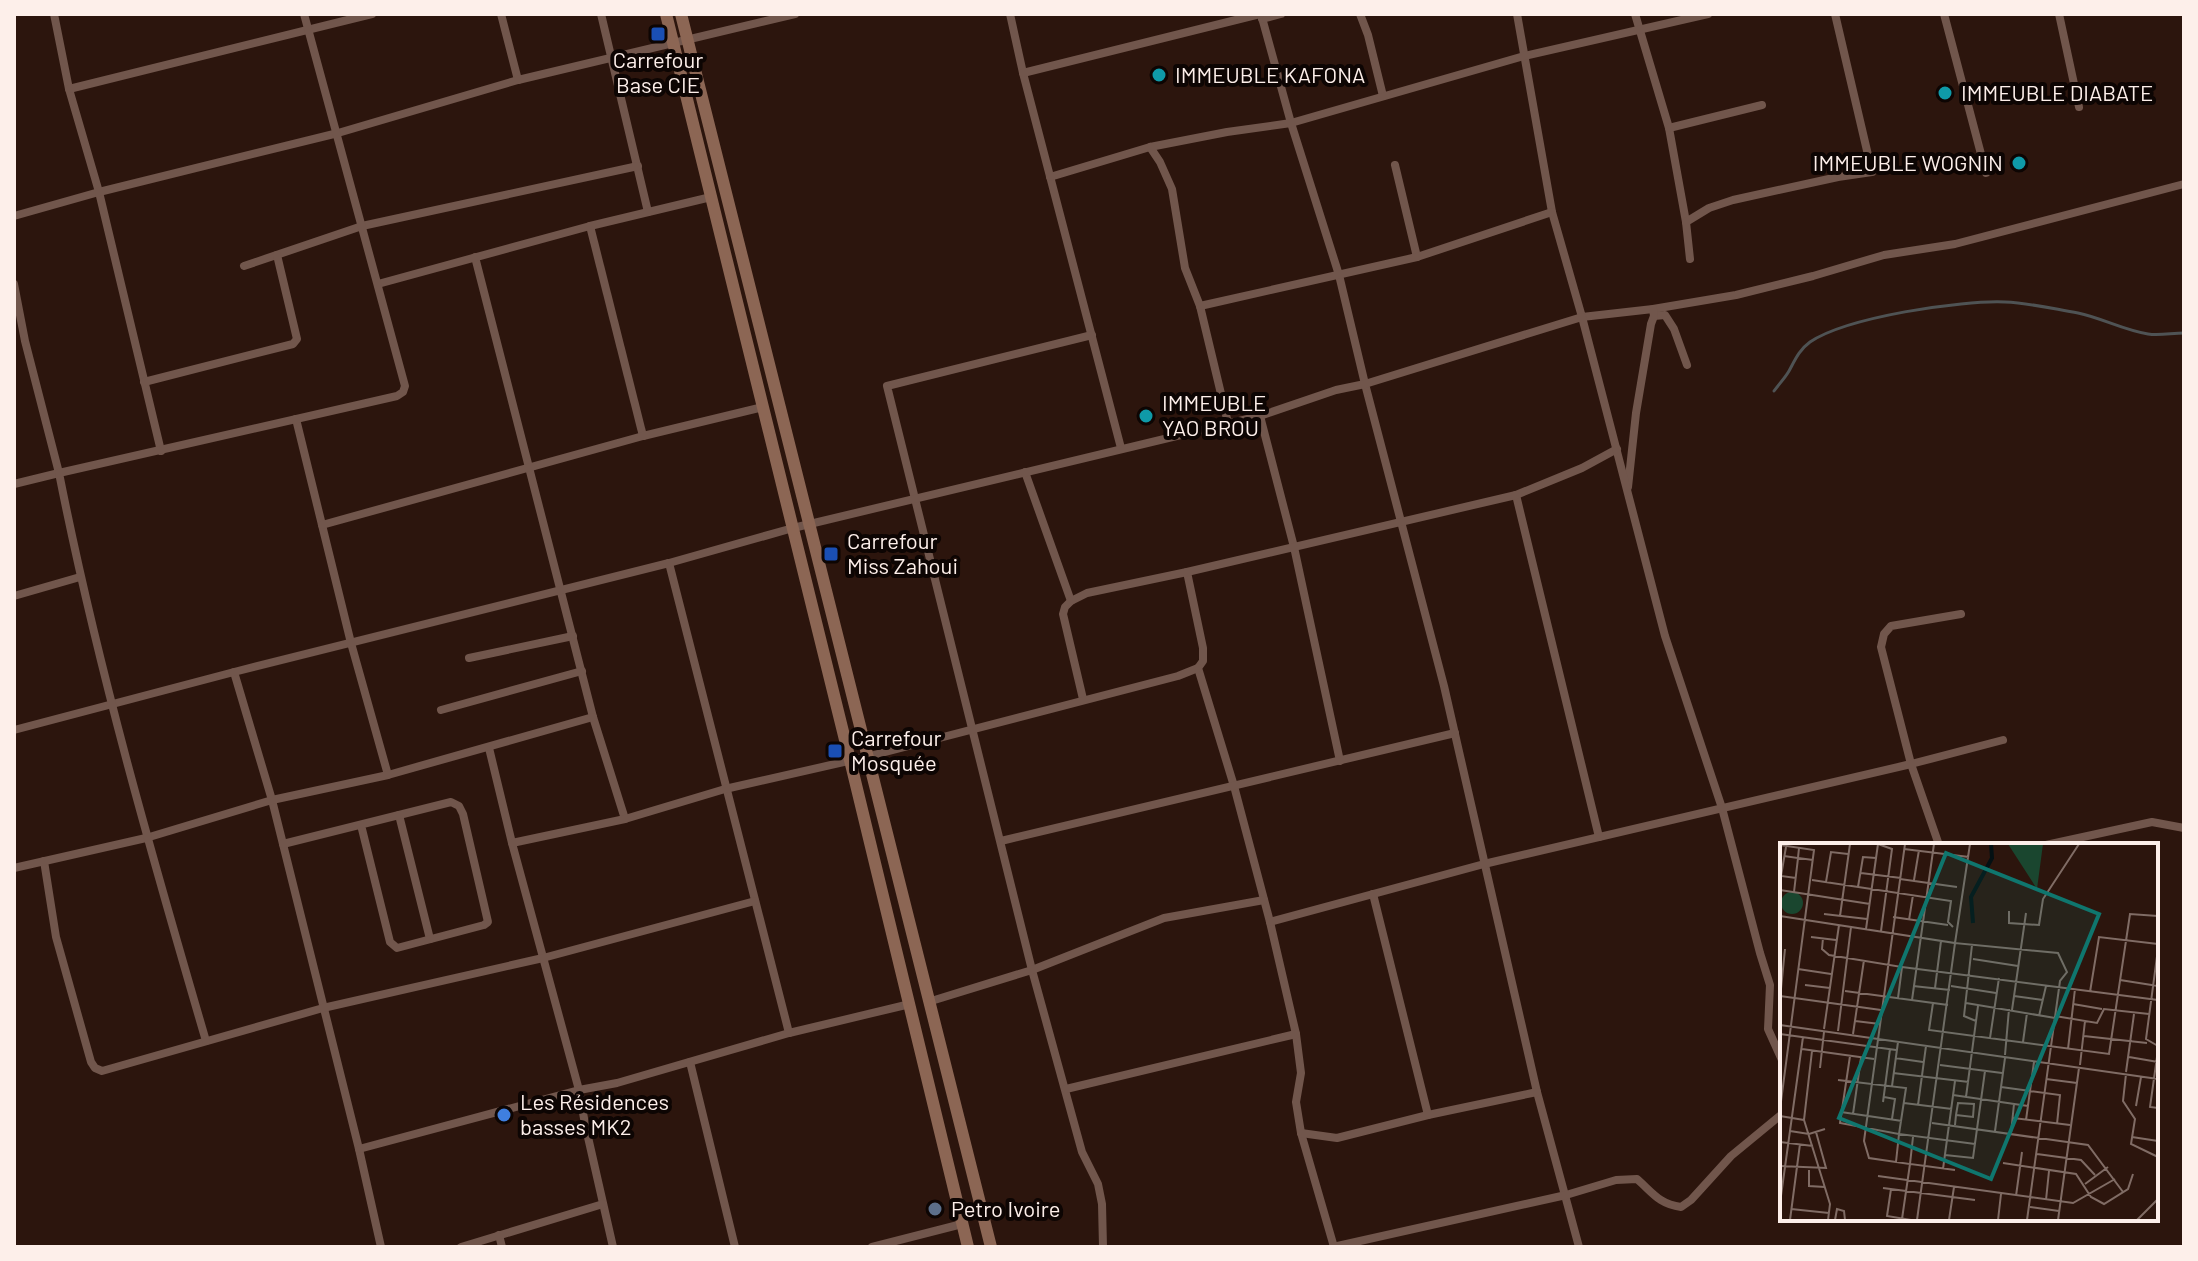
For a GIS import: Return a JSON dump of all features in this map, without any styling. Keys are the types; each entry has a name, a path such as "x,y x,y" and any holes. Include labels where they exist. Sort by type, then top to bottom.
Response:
{"main road":[{"path":"666,14 968,1247"},
{"path":"681,14 991,1247"}],"street":[{"path":"54,14 69,89 99,192 161,451"},
{"path":"14,484 76,467 161,451 397,396 403,392 405,386 304,14"},
{"path":"69,89 372,14"},
{"path":"501,14 518,80"},
{"path":"601,14 648,212"},
{"path":"14,216 338,133 518,80 795,14"},
{"path":"1010,14 1121,448"},
{"path":"1023,73 1261,16 1281,14"},
{"path":"1360,14 1383,96"},
{"path":"1517,14 1552,212 1665,636 1722,808 1770,985 1768,1029 1780,1056"},
{"path":"1635,14 1669,128 1690,259"},
{"path":"1050,177 1150,147 1291,123 1524,56 1708,14"},
{"path":"1686,222 1709,208 1733,200 1872,172 1835,14"},
{"path":"1944,14 1986,173"},
{"path":"2059,14 2079,107"},
{"path":"1261,16 1339,275 1455,733 1537,1092 1579,1247"},
{"path":"1669,128 1762,105"},
{"path":"1150,147 1172,189 1185,268 1200,306 1228,423"},
{"path":"1395,165 1417,257"},
{"path":"244,266 362,226 638,166"},
{"path":"14,730 669,563 793,528 1260,416 1336,390 1365,384 1582,317 1654,312 1736,295 1884,255 1955,244 2184,184"},
{"path":"378,284 590,226 711,197"},
{"path":"1200,306 1417,257 1552,212"},
{"path":"590,226 643,436"},
{"path":"144,382 293,344 297,339 277,255"},
{"path":"475,257 593,717 625,819"},
{"path":"14,284 111,705 146,838 206,1041"},
{"path":"1654,312 1665,315 1674,329 1687,365"},
{"path":"1628,491 1636,413 1654,312"},
{"path":"1092,335 887,386 1032,970 1082,1152 1098,1184 1102,1204 1103,1247"},
{"path":"322,525 528,466 763,407"},
{"path":"1260,416 1294,547 1340,761"},
{"path":"296,419 351,643 388,775"},
{"path":"1083,699 1063,614 1071,601 1087,593 1516,495 1582,468 1617,449"},
{"path":"1025,472 1071,601"},
{"path":"1516,495 1599,837"},
{"path":"669,563 789,1033"},
{"path":"512,843 625,819 725,789 866,757 1178,676 1198,668 1203,661 1203,648 1187,572"},
{"path":"14,596 80,577"},
{"path":"1938,843 1911,764 1881,647 1884,634 1891,626 1961,614"},
{"path":"469,658 573,636"},
{"path":"1198,668 1234,786 1270,922 1296,1034 1301,1073 1296,1102 1301,1133 1333,1247 1566,1195 1616,1180 1637,1179 1656,1198 1668,1205 1681,1207 1731,1156 1780,1116"},
{"path":"441,710 582,671"},
{"path":"234,672 272,800 381,1247"},
{"path":"14,868 146,838 272,800 388,775 593,717"},
{"path":"1001,841 1455,733"},
{"path":"1270,922 1484,864 2003,740"},
{"path":"489,748 579,1090 613,1247"},
{"path":"283,844 451,802 459,806 463,814 488,922 397,948 390,942 361,825"},
{"path":"399,815 430,939"},
{"path":"2055,843 2152,822 2184,828"},
{"path":"44,861 56,937 91,1062 102,1071 323,1008 543,958 755,901"},
{"path":"1373,894 1428,1115"},
{"path":"928,1002 1032,970 1164,918 1264,900"},
{"path":"359,1149 579,1090 617,1083 789,1033 910,1004"},
{"path":"1066,1089 1296,1034"},
{"path":"690,1062 735,1247"},
{"path":"1301,1133 1337,1138 1537,1092"},
{"path":"461,1247 603,1204"},
{"path":"872,1247 962,1224"},
{"path":"499,1235 502,1247"}],"waterway":[{"path":"1774,391 1800,352 1810,342 1827,333 1876,318 1934,307 2014,303 2078,313 2148,334 2184,333"}],"place":[{"name":"Carrefour Base CIE","path":"658,34"},
{"name":"IMMEUBLE KAFONA","path":"1159,75"},
{"name":"IMMEUBLE DIABATE","path":"1945,93"},
{"name":"IMMEUBLE WOGNIN","path":"2019,163"},
{"name":"IMMEUBLE YAO BROU","path":"1146,416"},
{"name":"Carrefour Miss Zahoui","path":"831,554"},
{"name":"Carrefour Mosquée","path":"835,751"},
{"name":"Les Résidences basses MK2","path":"504,1115"},
{"name":"Petro Ivoire","path":"935,1209"}]}
